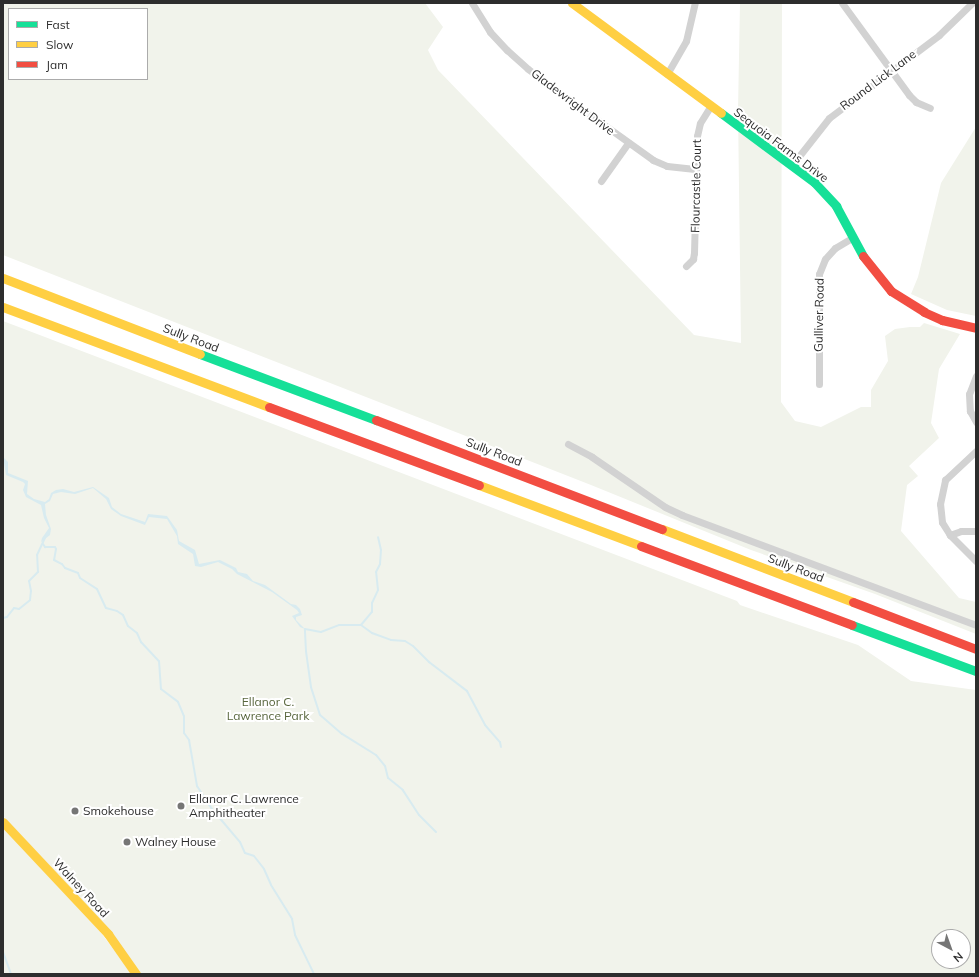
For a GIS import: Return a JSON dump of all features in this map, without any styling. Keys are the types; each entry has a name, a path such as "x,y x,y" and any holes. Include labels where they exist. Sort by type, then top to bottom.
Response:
{"main road":[{"name":"Sequoia Farms Drive","path":"572,3 792,165 828,196 842,216 872,271 886,286 902,299 934,317 976,328"},
{"name":"Sully Road","path":"3,278 62,302 443,445 976,649"},
{"path":"3,307 976,671"},
{"name":"Walney Road","path":"3,822 108,934 136,974"}],"street":[{"name":"Gladewright Drive","path":"472,3 490,32 517,60 628,143 661,165 679,169 695,169"},
{"path":"667,74 686,41 695,3"},
{"path":"842,3 912,99 930,108"},
{"name":"Round Lick Lane","path":"792,165 828,118 939,35 972,3"},
{"name":"Flourcastle Court","path":"686,266 693,259 694,253 696,136 700,123 710,106"},
{"path":"601,181 628,143"},
{"name":"Gulliver Road","path":"819,384 819,274 825,259 835,248 853,237"},
{"path":"976,376 969,394 970,411 976,422"},
{"path":"568,444 592,457 665,507 682,515 976,625"},
{"path":"976,451 952,471 945,480 940,504 942,522 950,535 976,561"},
{"path":"950,535 961,531 976,531"}],"green space":[{"path":"3,3 425,3 443,27 428,50 438,70 694,335 741,343 738,110 740,3 782,3 781,402 795,421 821,427 861,407 871,407 871,390 888,361 885,336 895,329 920,327 924,323 960,334 939,369 931,423 939,438 909,466 918,476 907,485 901,531 959,598 976,602 976,634 875,594 751,550 591,485 3,255"},
{"path":"976,127 976,316 947,310 911,294 918,277 941,183"},
{"name":"Ellanor C. Lawrence Park","path":"3,321 737,601 740,605 858,645 911,681 976,690 976,974 140,974 93,912 3,816"},
{"path":"3,827 102,934 132,974 3,974"}],"shaded area":[{"path":"3,457 8,462 8,473 28,481 27,494 34,499 45,502 49,499 51,493 56,490 63,489 74,492 93,487 109,498 112,507 121,514 145,522 148,514 167,516 177,530 179,541 195,550 199,564 220,560 236,568 238,572 247,574 253,581 265,585 300,609 302,615 296,617 296,620 305,629 300,627 292,616 299,613 297,610 272,592 237,574 232,569 218,562 201,567 195,566 193,554 178,544 177,536 167,519 149,517 145,525 121,516 111,509 106,499 93,488 75,494 61,492 53,494 50,501 45,504 46,515 51,529 50,535 41,542 49,528 44,518 41,505 26,497 23,490 25,484 23,482 6,475"}],"waterway":[{"path":"361,625 372,612 372,603 378,590 376,572 380,564 381,550 378,537"},
{"path":"3,618 7,617 14,608 19,609 30,600 31,591 29,581 38,572 37,555 45,538"},
{"path":"43,544 45,547 55,547 54,560 62,564 65,568 78,573 80,578 97,589 106,608 117,611 123,615 128,626 137,633 141,642 159,661 161,689 178,702 184,716 184,733 189,740 197,786 212,809 240,842 245,853 254,856 264,869 271,885 292,919 295,935 314,974"},
{"path":"436,832 419,815 403,790 388,778 385,766 376,755 342,734 320,715 311,687 306,651 305,629 321,632 339,625 361,625 372,633 391,640 405,641 413,646 429,662 467,691 485,725 500,742 501,747"},
{"path":"3,952 11,974"}],"traffic: fast":[{"path":"721,113 814,182 836,206 863,256"},
{"path":"200,354 376,420"},
{"path":"852,625 976,671"}],"traffic: slow":[{"path":"572,3 721,113"},
{"path":"3,278 200,354"},
{"path":"3,307 269,407"},
{"path":"479,485 641,546"},
{"path":"662,529 853,602"},
{"path":"3,822 108,934 136,974"}],"traffic: jam":[{"path":"863,256 891,291 924,312 942,320 976,328"},
{"path":"269,407 479,485"},
{"path":"376,420 662,529"},
{"path":"641,546 852,625"},
{"path":"853,602 976,649"}],"place":[{"name":"Ellanor C. Lawrence Amphitheater","path":"181,806"},
{"name":"Smokehouse","path":"75,811"},
{"name":"Walney House","path":"127,842"}]}
